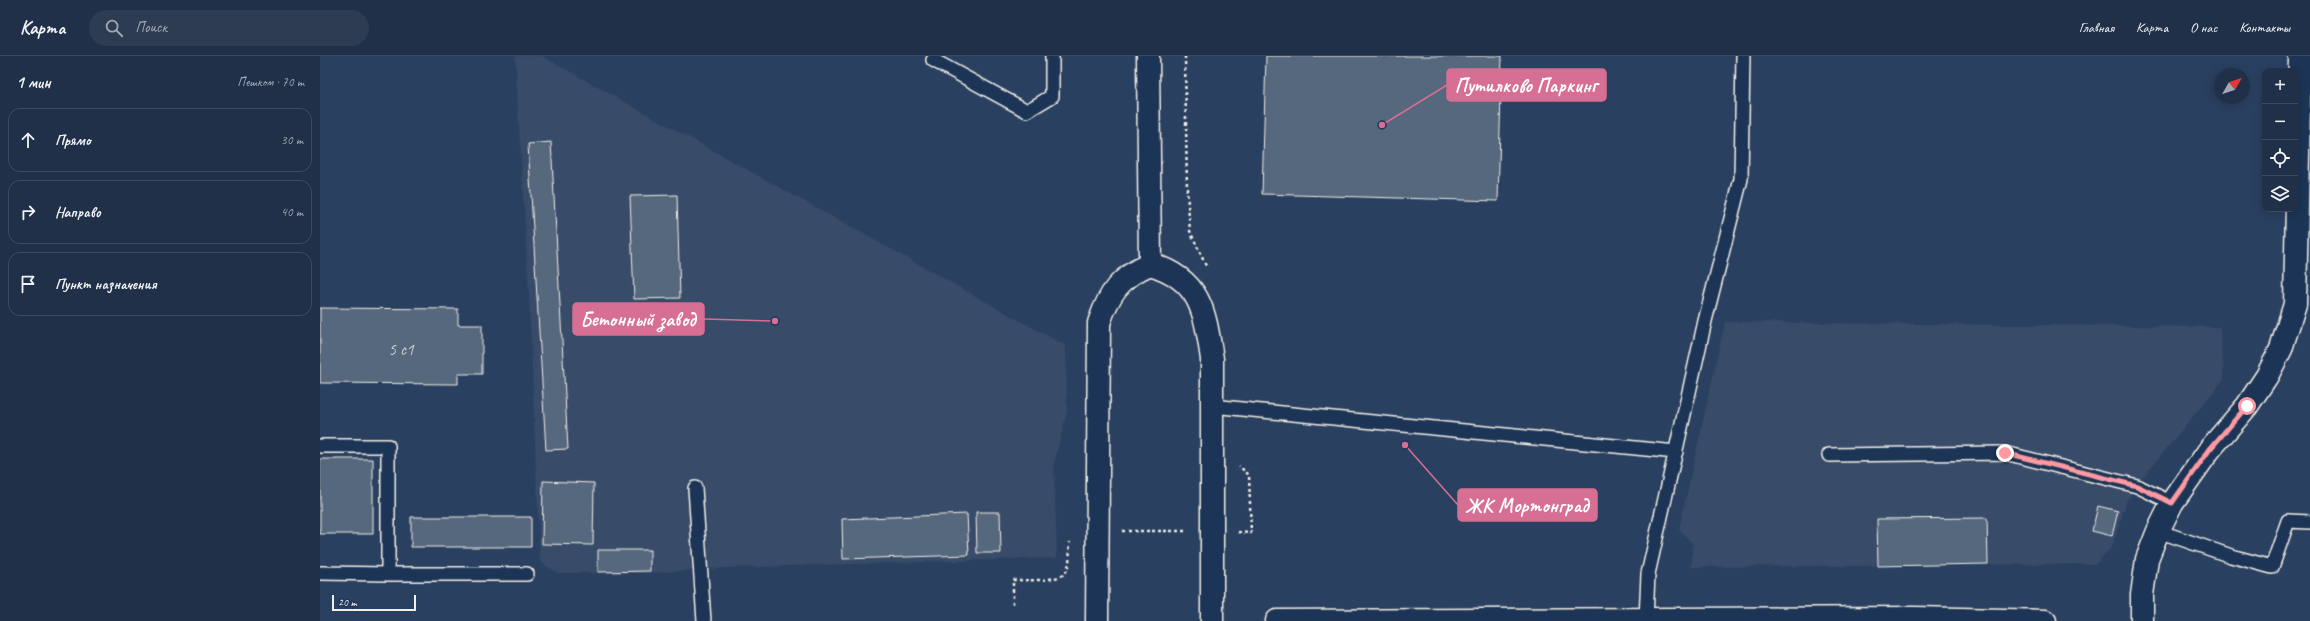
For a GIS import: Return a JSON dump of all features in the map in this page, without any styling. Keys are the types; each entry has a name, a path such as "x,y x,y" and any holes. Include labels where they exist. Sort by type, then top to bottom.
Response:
{"street":[{"path":"1148,56 1150,264"},
{"path":"2142,621 2142,595 2148,559 2158,531 2172,503 2210,449 2247,406 2267,376 2281,349 2295,304 2300,56"},
{"path":"1097,621 1098,323 1106,302 1120,282 1134,271 1150,264 1168,269 1182,279 1197,299 1207,322 1212,359 1212,621"},
{"path":"1277,621 1914,618 2045,621"}],"lane":[{"path":"933,60 1027,111 1052,96 1052,56"},
{"path":"1646,620 1648,574 1705,321 1742,179 1743,56"},
{"path":"1212,406 1676,452"},
{"path":"320,446 388,446 388,574"},
{"path":"1829,455 2005,453 2137,486 2172,503"},
{"path":"695,488 704,621"},
{"path":"2158,531 2231,556 2272,567 2288,521 2310,522"},
{"path":"320,573 527,574"}],"path":[{"path":"1114,531 1195,531"},
{"path":"1236,531 1251,533"},
{"path":"1013,604 1013,580 1056,578 1065,572 1069,564 1070,538"}],"shaded area":[{"path":"515,56 542,56 1066,346 1067,412 1054,463 1057,558 726,568 650,573 558,573 540,562 529,295"},
{"path":"1725,322 2220,327 2224,379 2144,476 2127,500 2112,547 2095,564 1691,567 1693,544 1679,529"}],"building":[{"path":"1266,56 1502,56 1498,201 1262,194"},
{"path":"551,142 568,449 546,450 528,144"},
{"path":"677,195 680,298 634,299 630,196"},
{"path":"320,308 458,309 458,325 482,325 482,374 458,374 458,384 320,383"},
{"path":"320,459 373,459 373,534 320,534"},
{"path":"543,481 594,483 593,545 542,544"},
{"path":"2098,506 2118,511 2112,536 2092,531"},
{"path":"976,512 1000,512 1001,553 977,553"},
{"path":"967,514 969,555 843,559 842,519"},
{"path":"411,517 531,517 531,547 411,547"},
{"path":"1987,518 1988,564 1878,566 1877,519"},
{"path":"598,550 650,550 650,571 598,572"}],"place":[{"name":"Путилково Паркинг","path":"1382,125"},
{"name":"Бетонный завод","path":"775,321"},
{"name":"ЖК Мортонград","path":"1405,445"}],"route":[{"path":"2005,453 2137,486 2172,503 2210,449 2247,406"}]}
